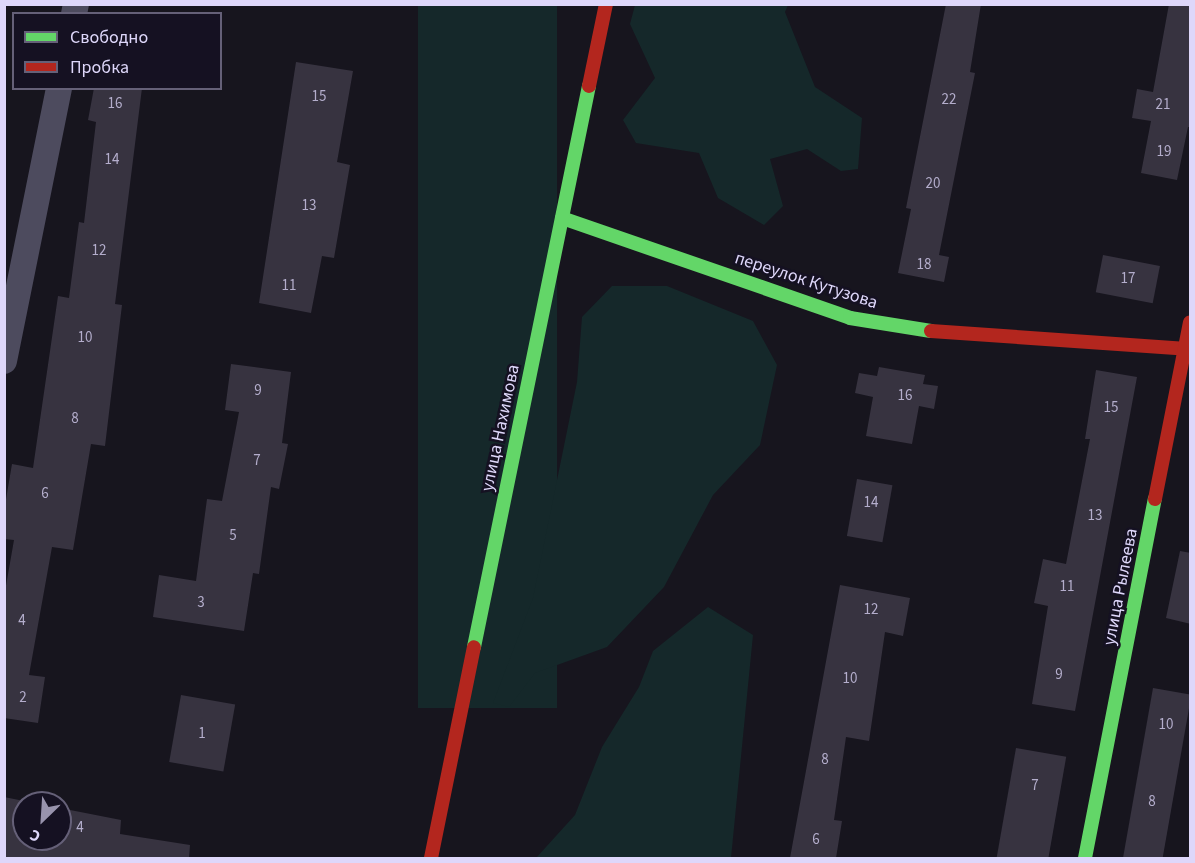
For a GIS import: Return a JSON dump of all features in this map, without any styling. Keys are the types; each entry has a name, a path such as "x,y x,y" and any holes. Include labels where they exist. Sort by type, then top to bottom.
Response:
{"street":[{"name":"улица Нахимова","path":"431,858 606,4"},
{"path":"4,362 59,90"},
{"name":"переулок Кутузова","path":"562,218 850,318 903,328 1188,349"},
{"name":"улица Рылеева","path":"1085,858 1188,349 1191,322"}],"green space":[{"path":"418,5 557,5 557,708 418,708"},
{"path":"635,5 788,5 785,12 815,87 862,118 858,169 841,171 807,149 770,159 783,206 764,225 718,198 699,153 636,143 623,120 655,78 630,24"},
{"path":"612,286 667,286 753,321 777,365 760,445 713,495 664,587 607,647 535,673 509,707 493,703 533,598 577,382 582,317"},
{"path":"708,607 753,635 731,858 536,858 575,815 602,747 639,687 653,651"}],"building":[{"path":"946,4 981,4 970,72 975,73 939,255 949,257 944,282 898,273 911,209 906,208"},
{"path":"1169,4 1191,4 1191,127 1188,127 1177,180 1141,173 1151,121 1132,118 1137,89 1153,92"},
{"path":"296,62 353,71 337,162 350,165 334,258 322,256 311,313 259,303"},
{"path":"94,90 142,90 115,304 122,305 105,446 91,444 73,550 52,547 29,675 45,677 38,723 4,718 4,597 14,540 4,539 4,511 12,464 33,468 58,296 69,298 79,222 84,223 96,122 88,120"},
{"path":"1103,255 1160,266 1153,303 1096,292"},
{"path":"231,364 291,372 282,443 288,444 279,489 271,487 259,574 253,573 244,631 153,617 159,575 196,581 207,499 222,501 239,412 225,410"},
{"path":"879,367 925,375 923,384 938,386 934,409 919,406 912,444 866,436 873,397 855,393 859,373 877,376"},
{"path":"1096,370 1137,377 1075,711 1032,704 1048,606 1034,603 1043,559 1066,564 1090,439 1085,439"},
{"path":"857,479 892,485 882,542 847,536"},
{"path":"1180,551 1191,553 1191,624 1166,618"},
{"path":"840,585 910,598 903,636 885,632 869,741 846,737 834,820 842,821 836,858 790,858"},
{"path":"1153,688 1190,695 1190,703 1163,858 1123,858"},
{"path":"181,695 235,705 223,772 169,762"},
{"path":"1016,748 1066,757 1048,858 997,858"},
{"path":"4,797 12,799 12,851 72,851 72,810 121,820 120,834 190,845 189,858 4,858"}],"traffic: fast":[{"path":"474,647 589,86"},
{"path":"562,218 850,318 931,331"},
{"path":"1085,858 1155,499"}],"traffic: jam":[{"path":"589,86 606,4"},
{"path":"1155,499 1190,322"},
{"path":"931,331 1190,349"},
{"path":"431,858 474,647"}]}
